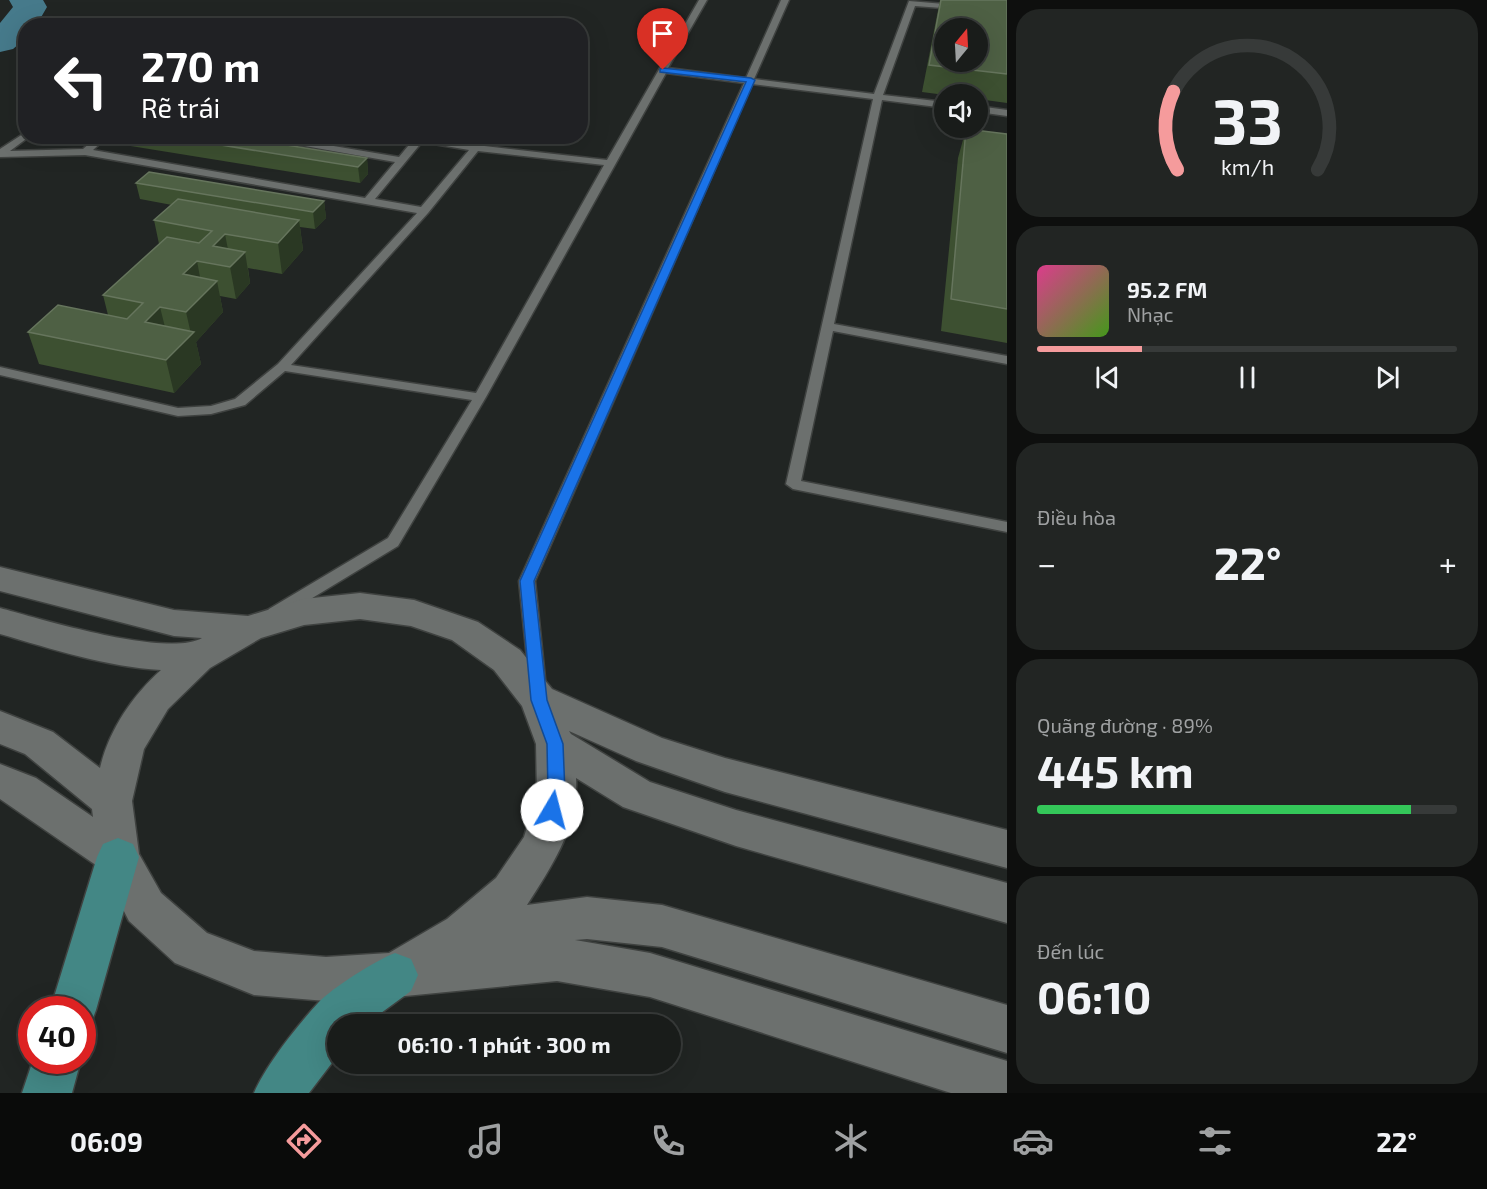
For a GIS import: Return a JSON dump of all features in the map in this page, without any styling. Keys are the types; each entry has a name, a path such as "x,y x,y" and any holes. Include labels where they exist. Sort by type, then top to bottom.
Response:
{"main road":[{"path":"77,996 118,857"},
{"path":"279,1093 336,1018 395,975"},
{"path":"47,1093 53,1074"}],"street":[{"path":"0,579 174,623 248,629"},
{"path":"395,975 464,934 511,892 543,844 557,793 555,744 539,700 507,660 465,631 414,613 360,606 303,612 248,629 197,658 155,698 125,746 111,801 118,857 145,907 191,948 254,973 326,979 395,975 557,959 650,975 1007,1086"},
{"path":"0,621 62,638 141,655 197,658"},
{"path":"539,700 650,750 725,775 1007,849"},
{"path":"0,727 39,743 111,801"},
{"path":"555,744 637,795 736,828 1007,903"},
{"path":"0,781 22,790 118,857"},
{"path":"464,934 587,918 662,926 1007,1029"}],"lane":[{"path":"248,629 393,542 480,397 703,0"},
{"path":"539,700 527,581 785,0"},
{"path":"971,9 912,3 878,96 793,484 1007,527"},
{"path":"663,70 934,104"},
{"path":"988,110 1007,113"},
{"path":"0,154 18,142"},
{"path":"85,152 94,144"},
{"path":"304,144 401,159"},
{"path":"368,201 414,144"},
{"path":"451,144 610,163"},
{"path":"0,371 178,412 211,410 240,402 282,367 424,211 476,148"},
{"path":"0,154 85,152 424,211"},
{"path":"827,326 1007,360"},
{"path":"282,367 480,397"}],"building":[{"path":"941,0 1007,0 1007,74 988,72 988,18 938,18"},
{"path":"934,38 934,66 929,65"},
{"path":"988,132 1007,134 1007,309 951,299 965,138 988,138"},
{"path":"215,144 280,144 367,158 358,167"},
{"path":"149,172 324,201 313,212 136,183"},
{"path":"178,199 299,220 278,243 225,234 213,246 245,252 230,267 197,261 183,274 217,281 186,312 160,307 145,322 194,332 166,360 28,332 58,305 127,319 143,303 103,295 167,237 199,243 212,231 154,220"}],"waterway":[{"path":"23,18 30,7 26,0"},
{"path":"0,41 18,26"}],"route":[{"path":"552,810 557,793 555,744 539,700 527,581 751,80 663,70"}]}
